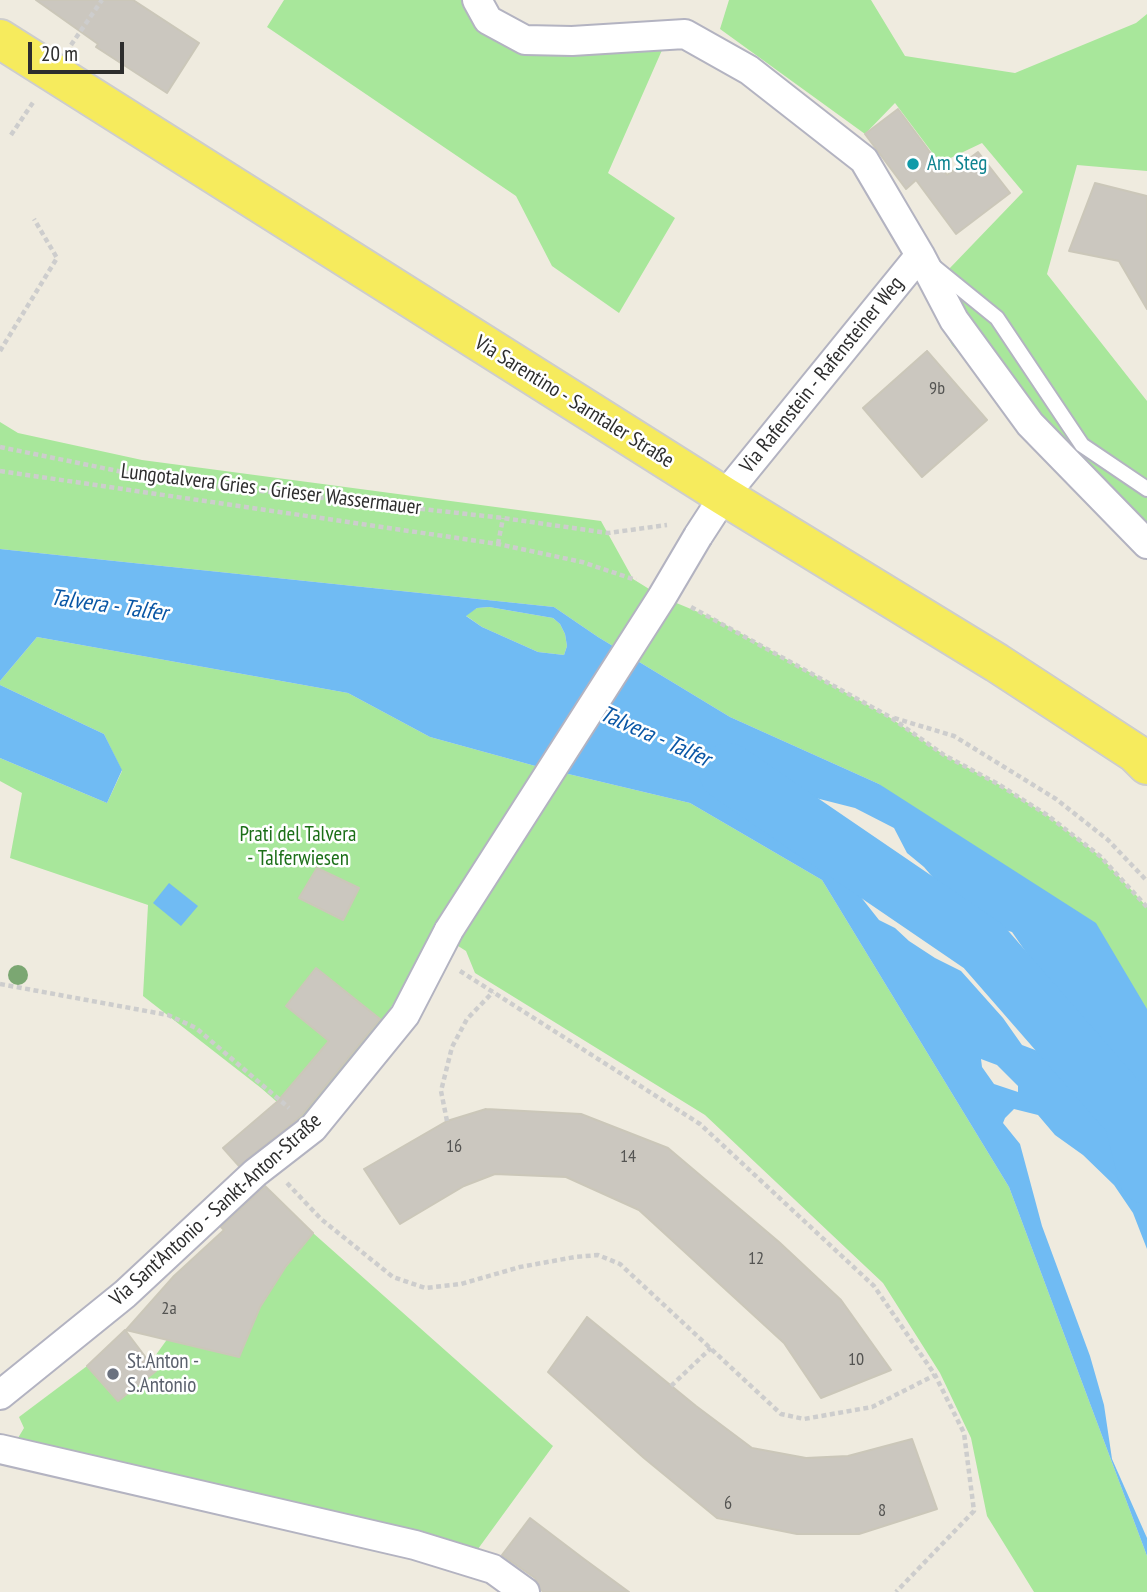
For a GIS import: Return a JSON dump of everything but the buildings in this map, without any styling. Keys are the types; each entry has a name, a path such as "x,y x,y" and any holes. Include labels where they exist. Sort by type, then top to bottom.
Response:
{"main road":[{"name":"Via Sarentino - Sarntaler Straße","path":"0,39 724,496 997,663 1135,753 1147,765"}],"street":[{"name":"Via Rafenstein - Rafensteiner Weg","path":"477,0 488,20 525,40 572,41 685,34 749,70 864,160 920,255 954,320 1031,424 1147,544"},
{"name":"Via Rafenstein - Rafensteiner Weg","path":"724,496 920,255"},
{"name":"Via Sant'Antonio - Sankt-Anton-Straße","path":"0,1395 125,1294 271,1159 313,1128 405,1015 449,930 724,496"},
{"path":"0,1450 415,1545 525,1592"}],"lane":[{"path":"920,255 997,318 1082,445 1147,489"}],"path":[{"path":"69,49 102,0"},
{"path":"11,135 36,97"},
{"path":"0,351 57,258 34,219"},
{"name":"Lungotalvera Gries - Grieser Wassermauer","path":"0,447 162,480 503,518 608,533 620,532"},
{"path":"0,471 498,544 582,562 645,584"},
{"path":"498,544 503,518"},
{"path":"680,602 890,717 944,755 998,784 1047,815 1100,856 1147,907"},
{"path":"890,717 954,736 1056,799 1108,840 1147,881"},
{"path":"436,956 700,1124 874,1286 935,1375 964,1433 974,1511 897,1592"},
{"path":"0,984 168,1014 196,1028 313,1128"},
{"path":"447,1121 441,1091 452,1047 467,1019 493,992"},
{"path":"271,1159 291,1189 321,1219 393,1277 425,1288 461,1284 520,1267 575,1257 598,1255 620,1264 781,1414 804,1419 872,1407 935,1375"},
{"path":"671,1386 711,1348"}],"green space":[{"path":"284,0 475,0 525,40 666,41 608,173 675,218 619,313 552,266 516,196 267,27"},
{"path":"729,0 871,0 905,56 1015,73 1136,23 1147,14 1147,171 1077,165 1047,274 1147,401 1147,558 952,345 924,295 1023,192 982,143 940,163 895,103 865,134 720,29"},
{"path":"0,422 18,433 142,460 601,521 633,579 662,597 715,619 889,717 944,755 998,784 1047,815 1100,856 1147,907 1147,1010 879,784 730,717 598,637 554,607 0,549"},
{"path":"489,607 553,618 565,634 567,646 564,655 538,652 482,627 465,615 477,608"},
{"name":"Prati del Talvera - Talferwiesen","path":"37,637 348,693 430,737 539,767 690,803 822,880 1009,1187 1147,1556 1147,1592 1034,1592 987,1516 971,1438 940,1373 883,1283 705,1115 475,973 466,951 436,932 386,1016 344,1072 300,1122 261,1088 143,996 148,905 10,858 22,793 0,781 0,758 107,803 122,771 104,734 0,685 0,681"},
{"path":"313,1233 553,1446 475,1553 436,1536 56,1450 18,1438 24,1428 19,1417 87,1366 118,1401 156,1371 150,1363 171,1334 185,1344 239,1357 255,1319 228,1299 264,1301 286,1266"}],"water":[{"path":"0,549 554,607 598,637 730,717 879,784 1096,923 1147,1009 1147,1249 1133,1213 1114,1185 1083,1155 1055,1135 1038,1115 1014,1109 1003,1123 1020,1144 1042,1226 1090,1356 1104,1405 1112,1459 1147,1538 1147,1556 1009,1187 822,880 690,803 539,767 430,737 348,693 37,637 0,681","holes":["489,607 553,618 565,634 567,646 564,655 538,652 482,627 466,616 477,608","788,791 855,808 894,828 907,853 924,867 959,908 1012,932 1046,981 1056,1006 1059,1020 1049,1051 1043,1053 1022,1045 1003,1018 961,971 935,958 895,928 879,920 816,840 777,802 777,794","981,1059 997,1065 1018,1086 1018,1092 994,1084 982,1067"]},
{"path":"0,685 104,734 122,770 107,803 0,758"},
{"path":"169,883 198,906 181,926 153,903"}],"waterway":[{"name":"Talvera - Talfer","path":"728,772 983,946 1133,1118 1147,1175"}],"place":[{"name":"Am Steg","path":"913,164"},
{"name":"St.Anton - S.Antonio","path":"113,1374"}]}
